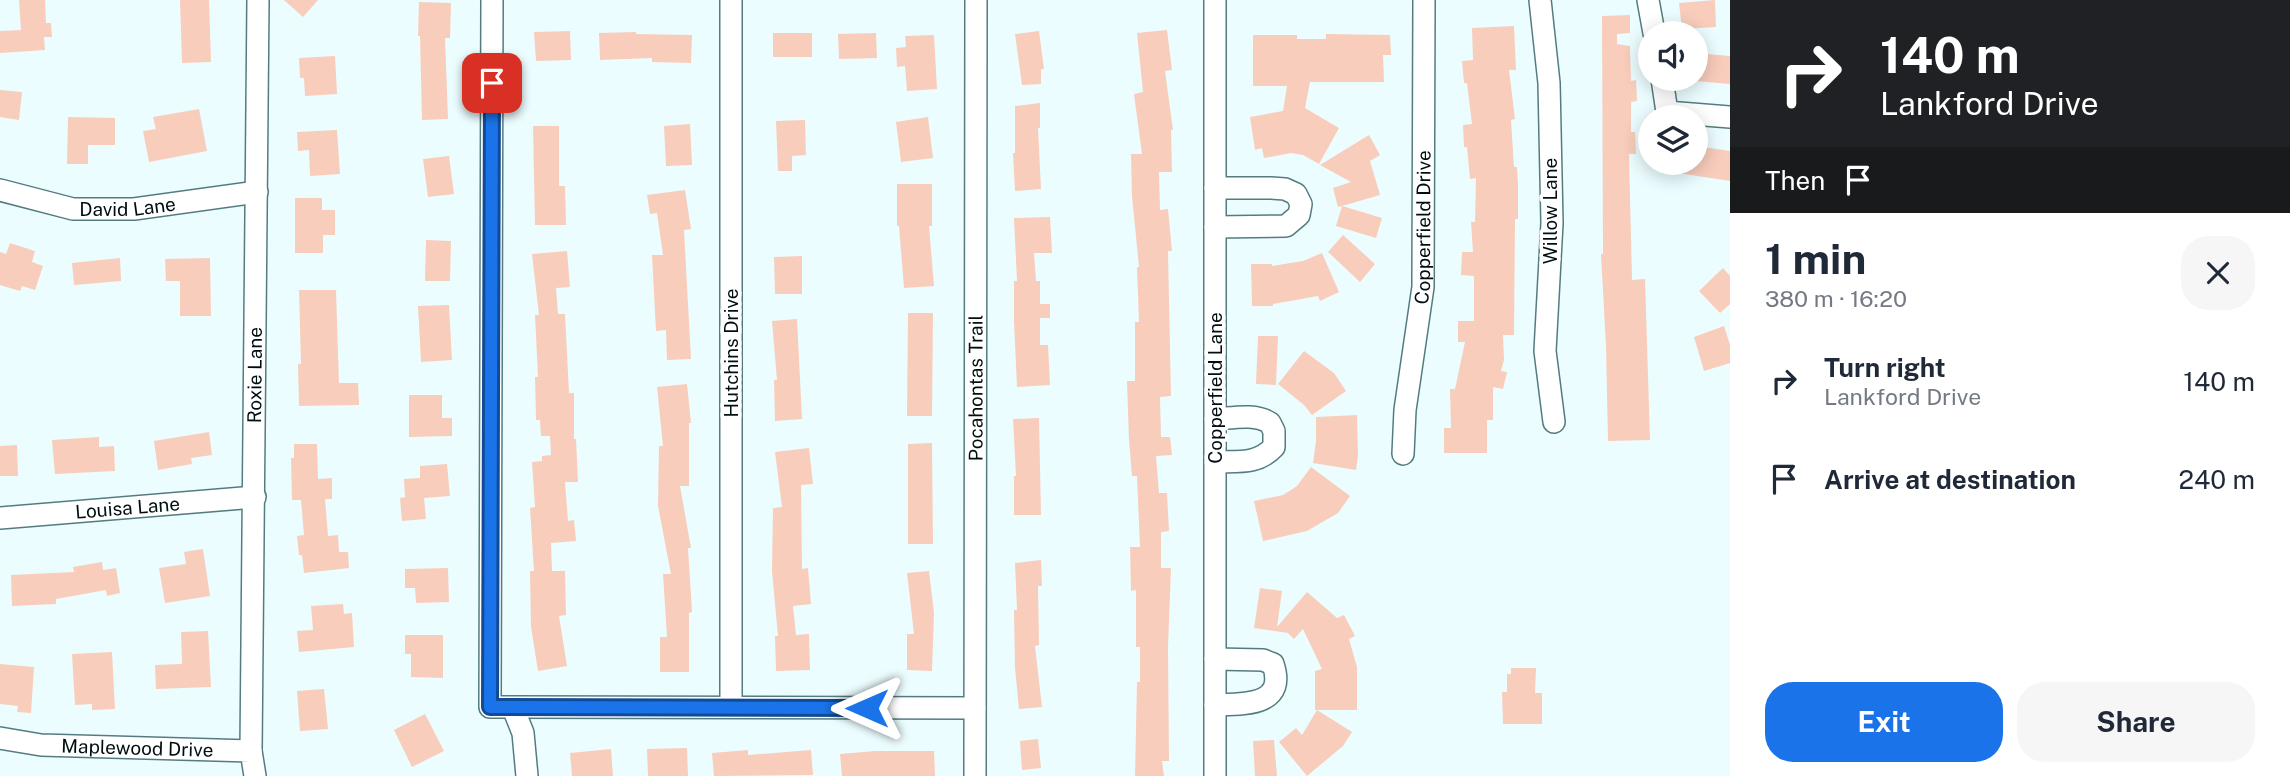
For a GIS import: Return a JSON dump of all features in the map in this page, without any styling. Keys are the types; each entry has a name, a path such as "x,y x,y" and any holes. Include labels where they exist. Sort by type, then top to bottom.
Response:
{"street":[{"name":"Roxie Lane","path":"251,751 258,0"},
{"path":"492,0 490,707 975,708"},
{"name":"Hutchins Drive","path":"731,0 731,707"},
{"name":"Pocahontas Trail","path":"975,776 976,0"},
{"name":"Copperfield Lane","path":"1215,0 1215,776"},
{"name":"Copperfield Drive","path":"1403,454 1405,410 1423,287 1424,0"},
{"name":"Willow Lane","path":"1540,0 1549,83 1552,223 1545,351 1554,422"},
{"path":"1648,0 1652,21"},
{"path":"1664,91 1667,112 1730,117"},
{"path":"1215,188 1284,189 1296,194 1301,204 1298,215 1286,226 1215,227"},
{"name":"David Lane","path":"0,190 74,209 134,209 257,192"},
{"path":"1215,419 1264,419 1270,423 1275,439 1274,447 1262,458 1215,462"},
{"name":"Louisa Lane","path":"0,519 255,497"},
{"path":"1215,659 1263,660 1273,664 1277,676 1275,690 1268,698 1242,704 1215,705"},
{"path":"513,708 523,733 527,776"},
{"name":"Maplewood Drive","path":"0,738 41,745 251,751"},
{"path":"251,751 255,776"}],"building":[{"path":"19,0 45,0 46,23 51,23 52,37 44,37 45,50 0,53 0,31 21,30"},
{"path":"180,0 209,0 211,62 182,63"},
{"path":"284,0 318,0 303,17"},
{"path":"1715,0 1716,27 1708,27 1708,21 1681,21 1679,3"},
{"path":"419,2 451,3 450,38 445,38 448,119 422,120"},
{"path":"1630,15 1630,33 1617,34 1617,44 1630,46 1631,81 1636,80 1637,101 1631,102 1631,132 1635,132 1636,154 1629,154 1632,280 1645,279 1650,440 1608,441 1601,254 1602,16"},
{"path":"1514,26 1516,70 1509,70 1515,119 1511,120 1514,167 1517,167 1518,184 1514,335 1503,335 1504,360 1501,371 1507,372 1503,389 1493,387 1493,420 1487,420 1487,453 1444,453 1444,428 1451,428 1450,389 1455,389 1465,342 1458,342 1458,321 1474,321 1474,276 1461,275 1462,252 1473,252 1471,222 1475,222 1476,178 1470,179 1467,147 1464,147 1463,125 1472,124 1462,61 1473,60 1472,28"},
{"path":"1167,30 1172,70 1165,71 1173,130 1172,172 1159,172 1160,210 1168,209 1172,251 1168,251 1171,396 1160,397 1161,437 1170,437 1172,455 1156,456 1159,493 1167,493 1169,531 1161,532 1161,568 1171,568 1168,647 1169,761 1162,761 1164,776 1135,776 1140,647 1136,647 1136,590 1131,591 1130,547 1140,547 1137,476 1132,476 1129,440 1127,381 1135,381 1139,267 1131,154 1142,154 1134,94 1143,92 1137,33"},
{"path":"570,31 571,60 536,61 534,32"},
{"path":"1039,31 1044,69 1041,69 1041,84 1022,85 1015,34"},
{"path":"599,33 692,35 691,63 652,62 652,58 600,60"},
{"path":"773,33 812,33 812,57 773,57"},
{"path":"876,33 877,58 839,59 838,34"},
{"path":"1326,34 1390,35 1391,55 1383,55 1384,82 1310,82 1305,108 1339,128 1319,164 1303,155 1291,153 1264,158 1262,148 1255,150 1250,117 1283,111 1287,86 1253,86 1253,35 1297,35 1297,39 1326,39"},
{"path":"934,35 937,89 907,91 905,66 897,67 896,48 906,47 905,36"},
{"path":"1708,54 1730,56 1730,84 1708,82"},
{"path":"335,56 337,94 305,96 304,78 300,78 299,58"},
{"path":"0,90 22,92 19,120 0,117"},
{"path":"1040,103 1038,128 1041,189 1015,191 1015,106"},
{"path":"199,109 207,151 149,162 143,131 156,129 153,117"},
{"path":"68,117 115,118 115,145 88,145 88,164 67,164"},
{"path":"928,117 933,158 901,162 896,122"},
{"path":"805,120 806,155 792,156 792,171 778,171 776,121"},
{"path":"690,124 692,165 666,166 664,126"},
{"path":"533,126 559,126 559,186 565,186 566,225 535,225"},
{"path":"337,130 340,174 310,176 309,150 298,151 297,132"},
{"path":"1369,135 1380,155 1370,161 1380,195 1338,207 1333,188 1351,182 1320,165"},
{"path":"1708,148 1730,151 1730,181 1691,175 1708,175"},
{"path":"449,156 454,194 428,197 423,159"},
{"path":"897,184 932,184 932,226 929,226 934,286 904,288 897,226"},
{"path":"685,190 691,229 684,230 691,359 667,360 666,330 656,331 652,255 663,255 657,213 650,214 647,195"},
{"path":"295,198 322,198 322,210 335,210 335,235 323,235 323,253 295,253"},
{"path":"1342,206 1382,218 1376,238 1336,226"},
{"path":"1050,217 1052,253 1034,253 1036,281 1040,281 1040,304 1050,304 1050,318 1040,318 1040,345 1048,345 1050,385 1017,387 1014,218"},
{"path":"1343,235 1375,264 1360,282 1328,252"},
{"path":"426,240 451,241 450,281 425,281"},
{"path":"10,243 35,251 32,262 43,266 35,290 22,286 20,291 0,285 0,252 6,254"},
{"path":"567,251 570,287 556,288 558,314 565,314 569,393 574,393 578,482 565,482 568,521 574,520 576,541 551,543 552,571 565,571 566,615 559,616 567,666 538,671 531,627 530,571 534,571 530,508 535,507 532,462 542,461 542,456 551,455 550,436 541,436 540,420 536,420 535,377 538,377 535,315 539,315 532,254"},
{"path":"1322,253 1339,292 1320,301 1318,296 1273,306 1252,306 1251,264 1272,266 1303,261"},
{"path":"802,256 802,294 775,294 774,257"},
{"path":"120,258 121,281 74,285 72,263"},
{"path":"210,258 211,316 180,316 180,281 166,281 165,259"},
{"path":"1723,268 1730,276 1730,304 1720,313 1699,291"},
{"path":"299,290 336,290 339,383 358,383 359,405 299,406"},
{"path":"449,305 452,360 421,362 418,306"},
{"path":"908,313 933,313 932,416 907,416"},
{"path":"797,319 802,419 775,421 774,380 777,380 772,321"},
{"path":"1724,326 1730,345 1730,363 1704,371 1694,337"},
{"path":"1258,336 1278,336 1276,385 1256,384"},
{"path":"1304,351 1334,373 1346,391 1312,415 1278,384"},
{"path":"687,384 691,423 689,486 680,486 691,548 688,548 692,612 689,613 689,672 660,672 660,637 667,637 663,574 671,574 658,506 659,446 663,446 657,387"},
{"path":"409,395 442,395 442,418 452,418 452,436 409,437"},
{"path":"1357,415 1356,470 1313,463 1316,417"},
{"path":"1039,418 1041,515 1014,515 1016,476 1013,419"},
{"path":"209,432 212,455 191,458 192,464 158,470 154,441"},
{"path":"99,437 99,447 114,446 115,471 55,474 52,440"},
{"path":"932,443 933,544 908,544 908,444"},
{"path":"294,444 317,444 318,479 332,478 332,499 325,499 328,536 338,535 339,552 348,552 349,568 304,573 297,536 304,535 301,500 292,500 291,458 294,458"},
{"path":"17,445 18,476 0,476 0,446"},
{"path":"809,448 813,484 801,485 802,569 808,568 811,604 793,606 796,635 809,634 810,670 776,671 775,636 778,636 772,571 773,508 782,507 775,452"},
{"path":"447,464 450,496 424,498 426,519 402,521 400,498 405,497 404,479 420,478 420,466"},
{"path":"1311,467 1350,496 1338,513 1307,531 1263,541 1254,501 1283,495 1297,486"},
{"path":"203,549 210,596 165,603 159,568 186,564 184,552"},
{"path":"1041,560 1042,586 1038,586 1039,645 1035,646 1042,707 1019,709 1015,668 1015,563"},
{"path":"102,562 103,570 116,568 120,593 107,596 106,590 56,599 56,604 12,606 11,575 74,572 73,567"},
{"path":"448,568 449,602 416,603 415,588 405,588 405,569"},
{"path":"929,571 934,613 932,671 907,670 907,634 914,634 907,573"},
{"path":"1260,588 1282,591 1277,627 1307,592 1337,618 1344,615 1355,636 1349,639 1357,667 1357,710 1315,710 1315,671 1322,669 1303,629 1294,639 1288,633 1254,628"},
{"path":"343,604 344,614 352,613 354,647 299,652 297,631 313,630 311,606"},
{"path":"208,631 211,687 156,689 155,665 182,664 181,632"},
{"path":"405,635 443,635 443,678 411,677 411,654 405,654"},
{"path":"112,652 115,709 92,710 92,704 75,705 72,654"},
{"path":"0,664 34,667 31,713 17,712 18,706 0,704"},
{"path":"1511,668 1536,668 1535,693 1542,693 1542,724 1503,724 1502,692 1507,692 1507,674 1511,674"},
{"path":"324,689 328,729 300,731 297,691"},
{"path":"1317,710 1352,732 1343,746 1307,776 1279,742 1296,728 1302,735"},
{"path":"425,714 444,751 412,767 394,730"},
{"path":"1038,739 1041,768 1022,770 1020,741"},
{"path":"1274,740 1277,776 1255,776 1253,741"},
{"path":"687,748 688,776 648,776 647,749"},
{"path":"611,749 613,776 572,776 570,753"},
{"path":"748,750 748,755 811,750 813,775 714,776 712,753"},
{"path":"934,751 935,776 842,776 840,754"}],"route":[{"path":"492,83 490,707 867,708"}]}
